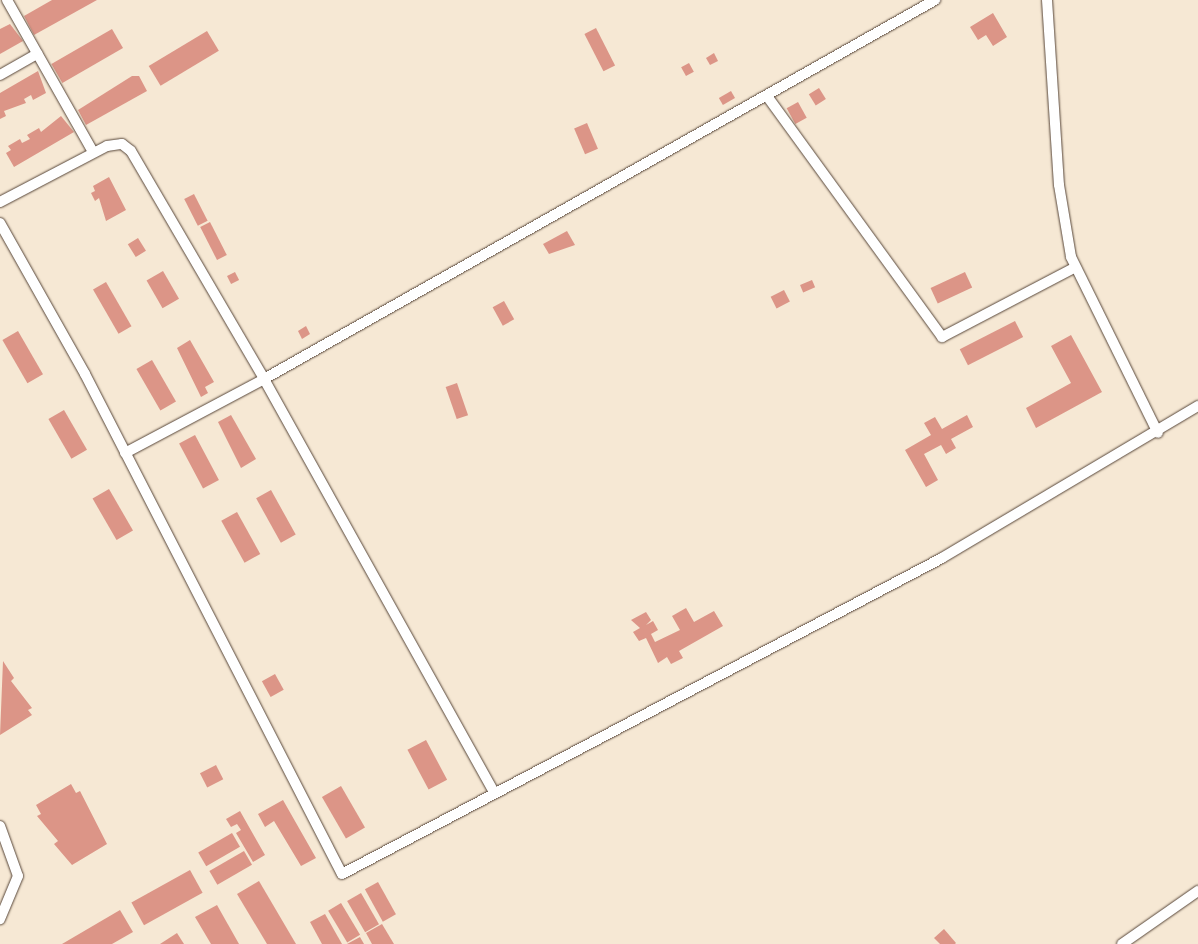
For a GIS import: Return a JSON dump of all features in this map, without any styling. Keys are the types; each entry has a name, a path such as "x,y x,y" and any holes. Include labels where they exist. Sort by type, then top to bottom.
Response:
{"street":[{"path":"7,0 92,152"},
{"path":"125,453 264,379 935,0"},
{"path":"1047,0 1059,185 1074,268 1158,433"},
{"path":"0,75 37,54"},
{"path":"766,96 942,337 1074,268"},
{"path":"0,202 92,152 122,144 131,151 264,379 494,793"},
{"path":"0,223 125,453 342,874 942,558 1158,433 1198,406"},
{"path":"0,826 18,876 0,919"},
{"path":"1122,944 1198,892"}],"building":[{"path":"52,0 97,0 34,35 24,16"},
{"path":"993,13 1007,37 993,46 986,35 978,40 970,27"},
{"path":"10,24 23,41 0,54 0,29"},
{"path":"596,28 615,65 603,71 584,34"},
{"path":"112,29 123,48 62,83 51,64"},
{"path":"207,31 219,51 161,86 149,66"},
{"path":"714,53 718,61 710,65 706,58"},
{"path":"689,63 694,72 686,76 681,67"},
{"path":"38,71 46,93 33,100 31,95 24,99 26,103 4,111 6,116 0,119 0,93"},
{"path":"132,76 139,76 147,91 86,125 78,110"},
{"path":"819,88 826,99 816,105 809,94"},
{"path":"731,91 735,98 723,105 719,98"},
{"path":"798,102 807,118 795,124 787,108"},
{"path":"61,116 74,132 14,167 6,153 11,150 8,146 20,139 22,143 30,139 27,135 39,128 41,132"},
{"path":"587,123 598,149 585,154 574,128"},
{"path":"109,177 126,210 106,221 99,198 95,201 91,193 95,191 93,186"},
{"path":"194,194 208,221 198,226 184,199"},
{"path":"210,222 227,255 217,260 200,227"},
{"path":"567,231 575,245 549,254 543,244"},
{"path":"138,238 146,251 136,257 128,244"},
{"path":"163,271 179,299 163,308 147,280"},
{"path":"235,272 239,280 231,284 227,276"},
{"path":"965,272 972,287 938,303 931,288"},
{"path":"812,280 815,287 803,292 800,285"},
{"path":"106,282 132,326 119,334 93,290"},
{"path":"784,290 790,302 777,308 771,297"},
{"path":"504,301 514,319 503,326 493,307"},
{"path":"1015,321 1023,337 968,365 960,349"},
{"path":"306,326 310,334 302,339 298,331"},
{"path":"18,331 43,374 27,383 2,340"},
{"path":"1071,335 1102,392 1036,428 1026,408 1071,383 1051,346"},
{"path":"190,340 214,382 205,387 208,393 201,397 177,348"},
{"path":"152,360 176,402 160,411 136,369"},
{"path":"457,383 468,415 457,419 446,387"},
{"path":"64,410 87,450 71,459 48,419"},
{"path":"231,415 256,459 241,468 218,422"},
{"path":"967,415 973,427 951,439 956,448 946,454 941,445 924,454 938,480 926,487 905,450 931,435 924,423 935,417 942,429"},
{"path":"195,435 219,480 203,488 179,443"},
{"path":"109,489 133,531 117,540 93,498"},
{"path":"271,490 296,535 281,543 256,498"},
{"path":"237,512 260,554 245,563 221,521"},
{"path":"686,608 694,622 714,611 723,626 679,651 683,658 671,664 667,657 658,663 646,638 639,641 633,632 640,628 631,620 646,612 651,620 646,625 653,621 658,630 651,634 655,642 680,630 672,616"},
{"path":"3,661 14,678 11,681 32,708 28,710 32,715 0,735"},
{"path":"275,674 284,690 271,697 262,681"},
{"path":"426,740 447,780 429,790 407,750"},
{"path":"216,765 223,779 207,787 200,773"},
{"path":"71,784 76,793 80,791 107,844 72,865 54,844 58,841 37,816 41,814 36,805"},
{"path":"341,786 365,828 346,839 322,797"},
{"path":"283,800 316,858 301,866 274,821 265,827 258,814"},
{"path":"240,811 265,855 253,862 236,833 241,830 237,824 231,827 226,819"},
{"path":"232,833 240,847 206,866 198,853"},
{"path":"244,851 252,865 217,885 209,871"},
{"path":"190,870 203,893 144,925 131,902"},
{"path":"259,881 296,944 267,944 237,894"},
{"path":"378,882 396,914 383,922 365,889"},
{"path":"361,893 379,924 365,932 347,901"},
{"path":"341,903 360,935 347,942 328,911"},
{"path":"217,905 239,944 211,944 195,917"},
{"path":"120,910 133,932 112,944 62,944"},
{"path":"325,914 342,944 322,944 310,922"},
{"path":"382,924 394,944 372,944 366,933"},
{"path":"944,929 955,944 940,944 934,938"},
{"path":"177,933 184,944 160,944"},
{"path":"360,937 364,944 347,944"}]}
